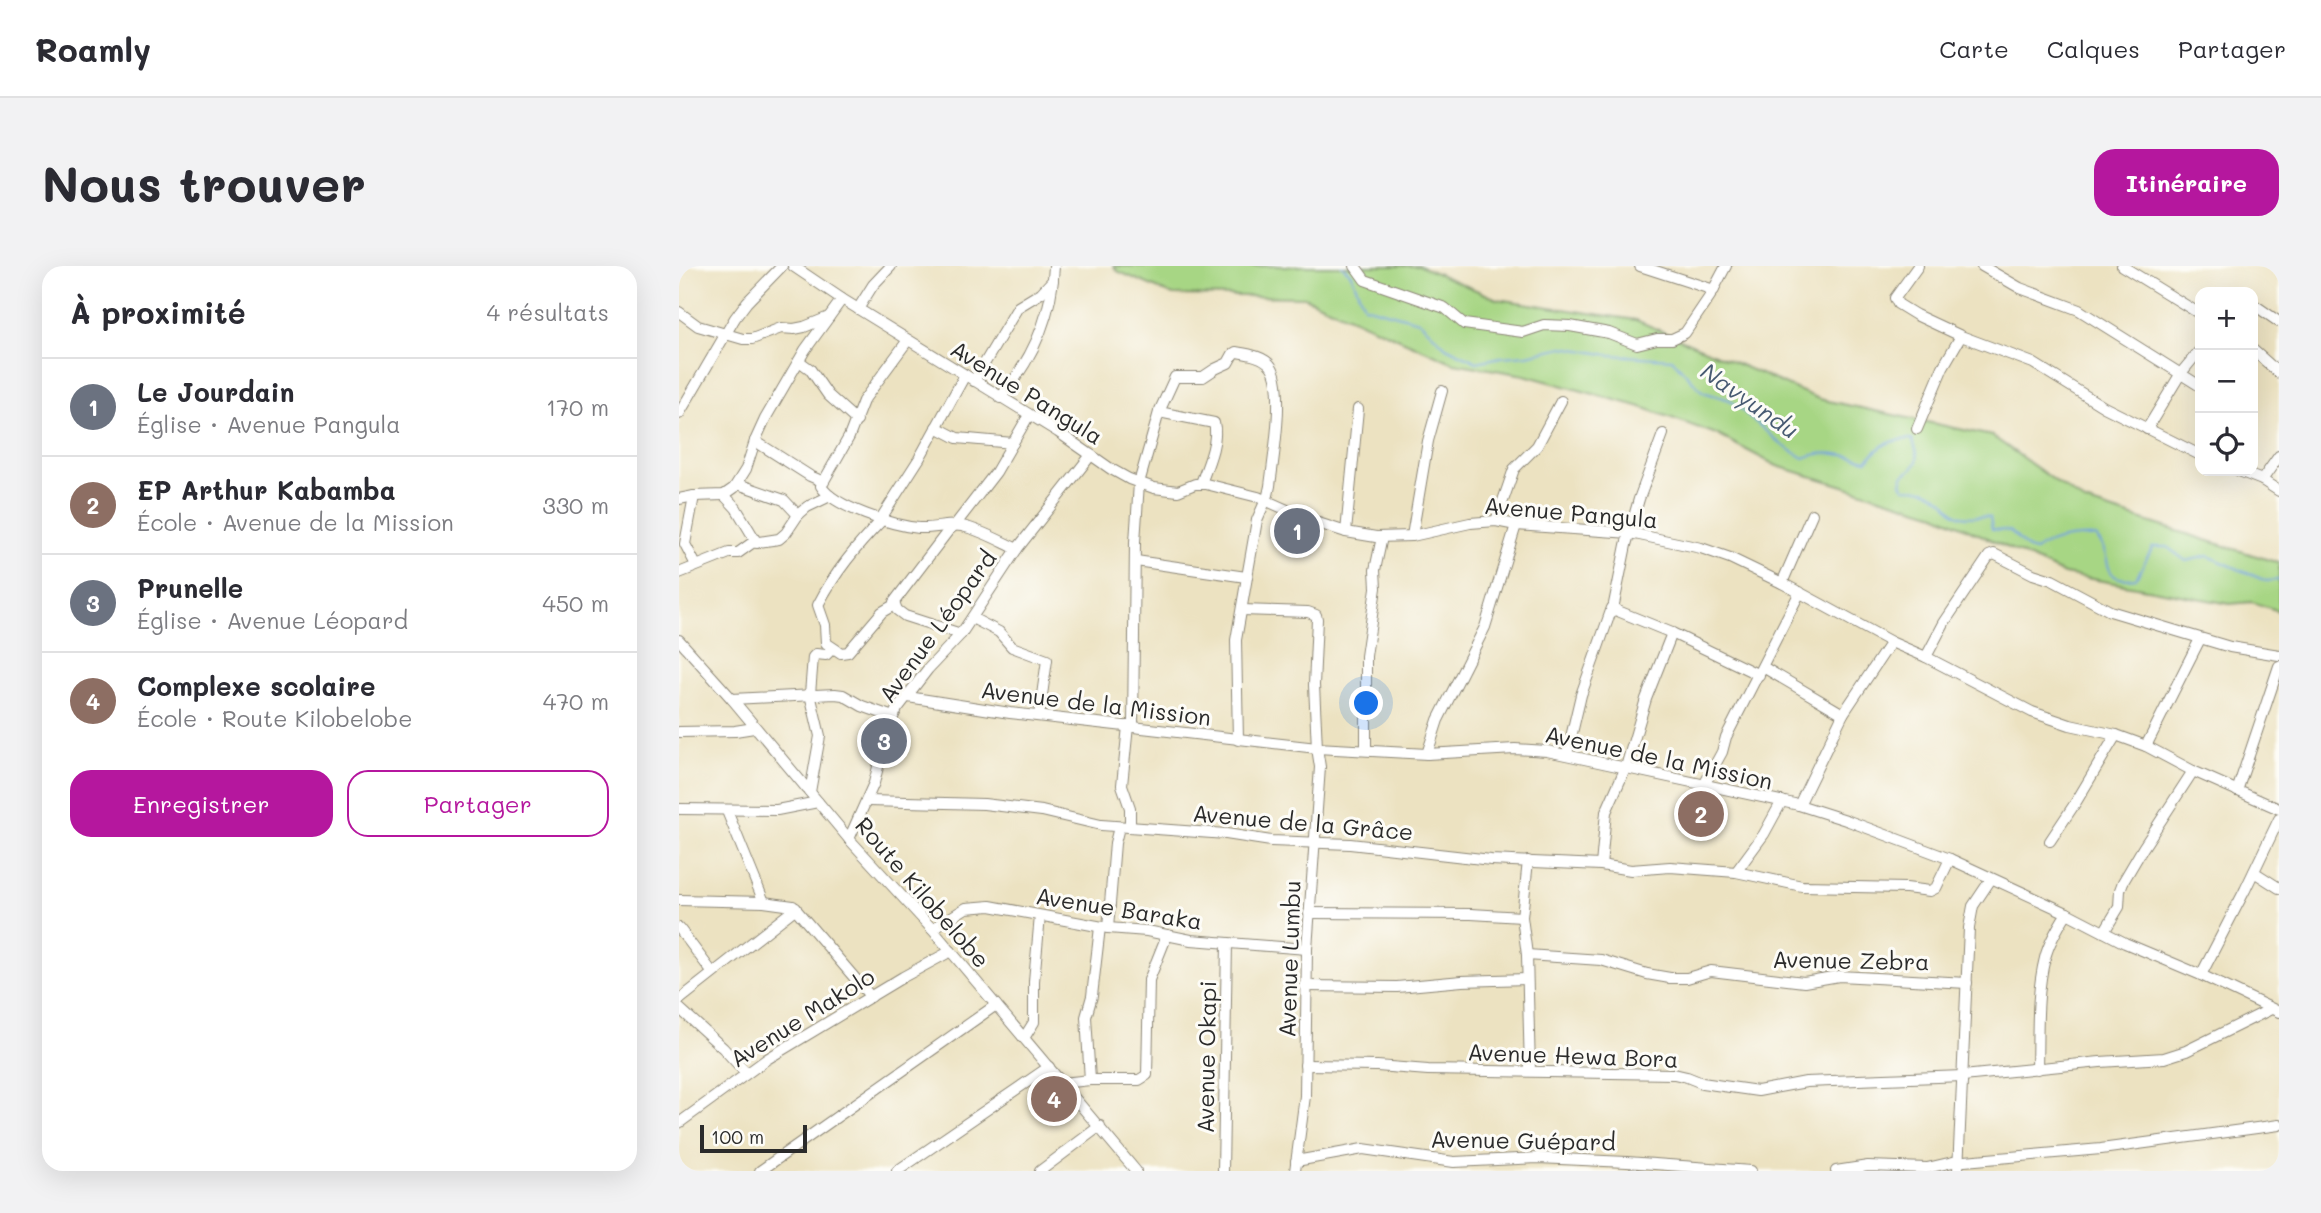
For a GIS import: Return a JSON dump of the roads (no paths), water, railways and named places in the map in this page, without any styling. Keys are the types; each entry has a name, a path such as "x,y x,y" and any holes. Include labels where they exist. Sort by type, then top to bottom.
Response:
{"street":[{"path":"679,414 747,302 782,266"},
{"name":"Avenue Pangula","path":"793,266 1122,475 1139,483 1175,491 1201,483 1266,500 1298,516 1346,532 1382,537 1412,536 1459,525 1496,521 1516,525 1630,533 1701,548 1730,558 1782,583 1891,642 1926,657 2032,712 2146,746 2193,771 2279,809"},
{"path":"858,309 873,285 891,266"},
{"path":"1000,398 1016,380 1047,320 1054,266"},
{"path":"1355,266 1365,280 1445,308 1464,324 1523,332 1544,325 1570,326 1609,333 1637,344 1657,339 1672,339 1685,334 1714,290 1726,266"},
{"path":"1640,266 1714,290"},
{"path":"1919,266 1896,296 1895,302 1916,316 1961,336 2033,363 2104,407 2195,453"},
{"path":"1982,266 2020,288 2079,310 2195,383"},
{"path":"2122,266 2195,311"},
{"path":"974,381 1018,307 1041,293 1054,280"},
{"path":"679,499 724,495 738,484 765,419 799,360 842,299"},
{"path":"2258,307 2279,322"},
{"path":"679,312 698,326 743,339 752,339 781,328 804,327 829,317"},
{"path":"1917,429 1943,367 1961,336"},
{"path":"908,340 863,401 857,421 821,486 823,490 830,496 881,520 920,528 955,525 973,529 1017,549"},
{"path":"1130,827 1130,808 1122,785 1130,727 1139,483 1159,412 1175,377 1205,377 1228,363 1237,352 1266,361 1272,367 1277,378 1278,395 1271,475 1266,500 1257,520 1236,644 1238,740"},
{"path":"2258,354 2279,373"},
{"path":"2147,429 2181,373 2195,356"},
{"path":"799,360 810,369 828,396 857,421"},
{"path":"965,375 881,520 849,555 818,605 825,625 826,643 832,649 841,653 851,650 882,612 894,605 948,531 996,472 1029,415"},
{"path":"1412,536 1428,441 1442,391"},
{"path":"1496,521 1514,469 1537,446 1561,401"},
{"path":"1346,532 1358,409"},
{"path":"1159,412 1214,423 1216,429 1201,483"},
{"path":"936,426 957,438 1013,443"},
{"path":"1567,754 1581,695 1612,608 1639,499 1663,434"},
{"path":"755,441 810,477 824,482"},
{"name":"Avenue Léopard","path":"849,839 867,801 893,717 901,703 919,679 961,634 1017,549 1091,455"},
{"path":"2263,480 2279,456"},
{"path":"2252,476 2279,491"},
{"path":"738,484 784,500 798,515"},
{"path":"724,495 736,508 757,542"},
{"path":"694,496 685,544 696,565"},
{"path":"679,573 696,565 738,553 757,542 773,541 783,536 798,515 811,503 830,496"},
{"path":"1782,583 1812,514"},
{"path":"1427,754 1441,713 1485,626 1516,525"},
{"path":"1366,750 1366,656 1376,588 1375,570 1382,537"},
{"path":"1926,657 1965,591 1989,556 1994,554 2033,574 2052,580 2110,611 2245,651 2279,655"},
{"path":"1136,561 1246,576"},
{"path":"1704,785 1800,592"},
{"path":"894,605 905,616 961,634"},
{"path":"1612,608 1761,671 1843,714"},
{"name":"Avenue Lumbu","path":"1242,610 1308,612 1316,615 1314,685 1320,767 1305,986 1305,1096 1296,1166"},
{"path":"972,618 999,632 1012,647 1047,660 1039,716"},
{"path":"1601,865 1606,811 1626,767 1646,699 1672,633"},
{"path":"2146,746 2200,639"},
{"name":"Route Kilobelobe","path":"679,640 849,839 951,951 1136,1171"},
{"path":"1799,805 1843,714 1891,642"},
{"path":"810,792 820,736 810,694 813,655 826,655 832,649"},
{"path":"679,653 691,654"},
{"path":"2237,791 2279,666"},
{"path":"732,699 810,694 843,695 862,706 893,717"},
{"name":"Avenue de la Mission","path":"908,697 1039,716 1317,748 1427,754 1515,749 1567,754 1799,805 1950,859 2275,1011"},
{"path":"679,732 754,728"},
{"path":"2050,841 2116,735"},
{"path":"2104,932 2119,907 2123,882 2193,771"},
{"name":"Avenue de la Grâce","path":"867,801 984,804 1042,811 1119,827 1226,834 1271,841 1350,844 1491,860 1601,865 1631,870 1671,867 1736,872 1802,886 1929,891 1936,888 1950,859"},
{"path":"1736,872 1764,834 1782,802"},
{"path":"679,809 785,810 818,803"},
{"path":"727,811 764,902"},
{"path":"2201,975 2255,872 2279,819"},
{"path":"1090,1080 1086,1017 1104,927 1119,827"},
{"path":"1528,861 1523,917 1527,955 1530,1071"},
{"path":"2255,872 2279,888"},
{"path":"1959,1166 1971,913 1981,892 1991,880"},
{"path":"679,900 764,902 796,908 871,997"},
{"name":"Avenue Baraka","path":"932,929 958,911 973,906 990,906 1104,927 1227,943 1307,949"},
{"path":"679,1000 796,908"},
{"path":"1309,912 1523,917"},
{"path":"2036,1069 2045,957 2067,913"},
{"path":"1024,1038 1034,1022 1034,981 1040,916"},
{"path":"679,928 712,972"},
{"path":"1063,1083 1139,1080 1147,1075 1149,980 1167,935"},
{"name":"Avenue Okapi","path":"1223,1171 1227,943"},
{"name":"Avenue Makolo","path":"679,1123 746,1073 951,951"},
{"name":"Avenue Zebra","path":"1527,955 1601,960 1670,978 1687,978 1710,971 1804,982 1839,976 1968,983"},
{"path":"1305,986 1397,987 1527,979"},
{"path":"760,1171 996,1005"},
{"path":"679,1008 746,1073"},
{"name":"Avenue Hewa Bora","path":"1305,1065 1681,1075 1702,1083 1758,1091 1806,1082 1963,1076 2174,1056 2275,1011"},
{"path":"897,1171 1049,1067"},
{"path":"1836,1171 1868,1166 1959,1166 2279,1125"},
{"path":"1040,1171 1100,1126"},
{"name":"Avenue Guépard","path":"1296,1166 1363,1149 1454,1162 1538,1158 1751,1171"}],"waterway":[{"name":"Navyundu","path":"1342,266 1351,274 1364,306 1419,321 1446,347 1477,362 1563,347 1610,355 1672,359 1703,392 1730,400 1782,445 1804,458 1828,453 1867,460 1887,444 1912,439 1917,460 1913,468 1903,476 1901,483 1904,488 1931,492 1961,516 1990,517 1992,529 2010,531 2028,549 2035,551 2064,539 2096,537 2102,544 2111,573 2124,579 2136,578 2153,547 2167,547 2186,561 2208,556 2266,581 2279,580"}],"place":[{"name":"Le Jourdain","path":"1297,531"},
{"name":"Prunelle","path":"884,741"},
{"name":"EP Arthur Kabamba","path":"1701,814"},
{"name":"Complexe scolaire","path":"1054,1099"}]}
